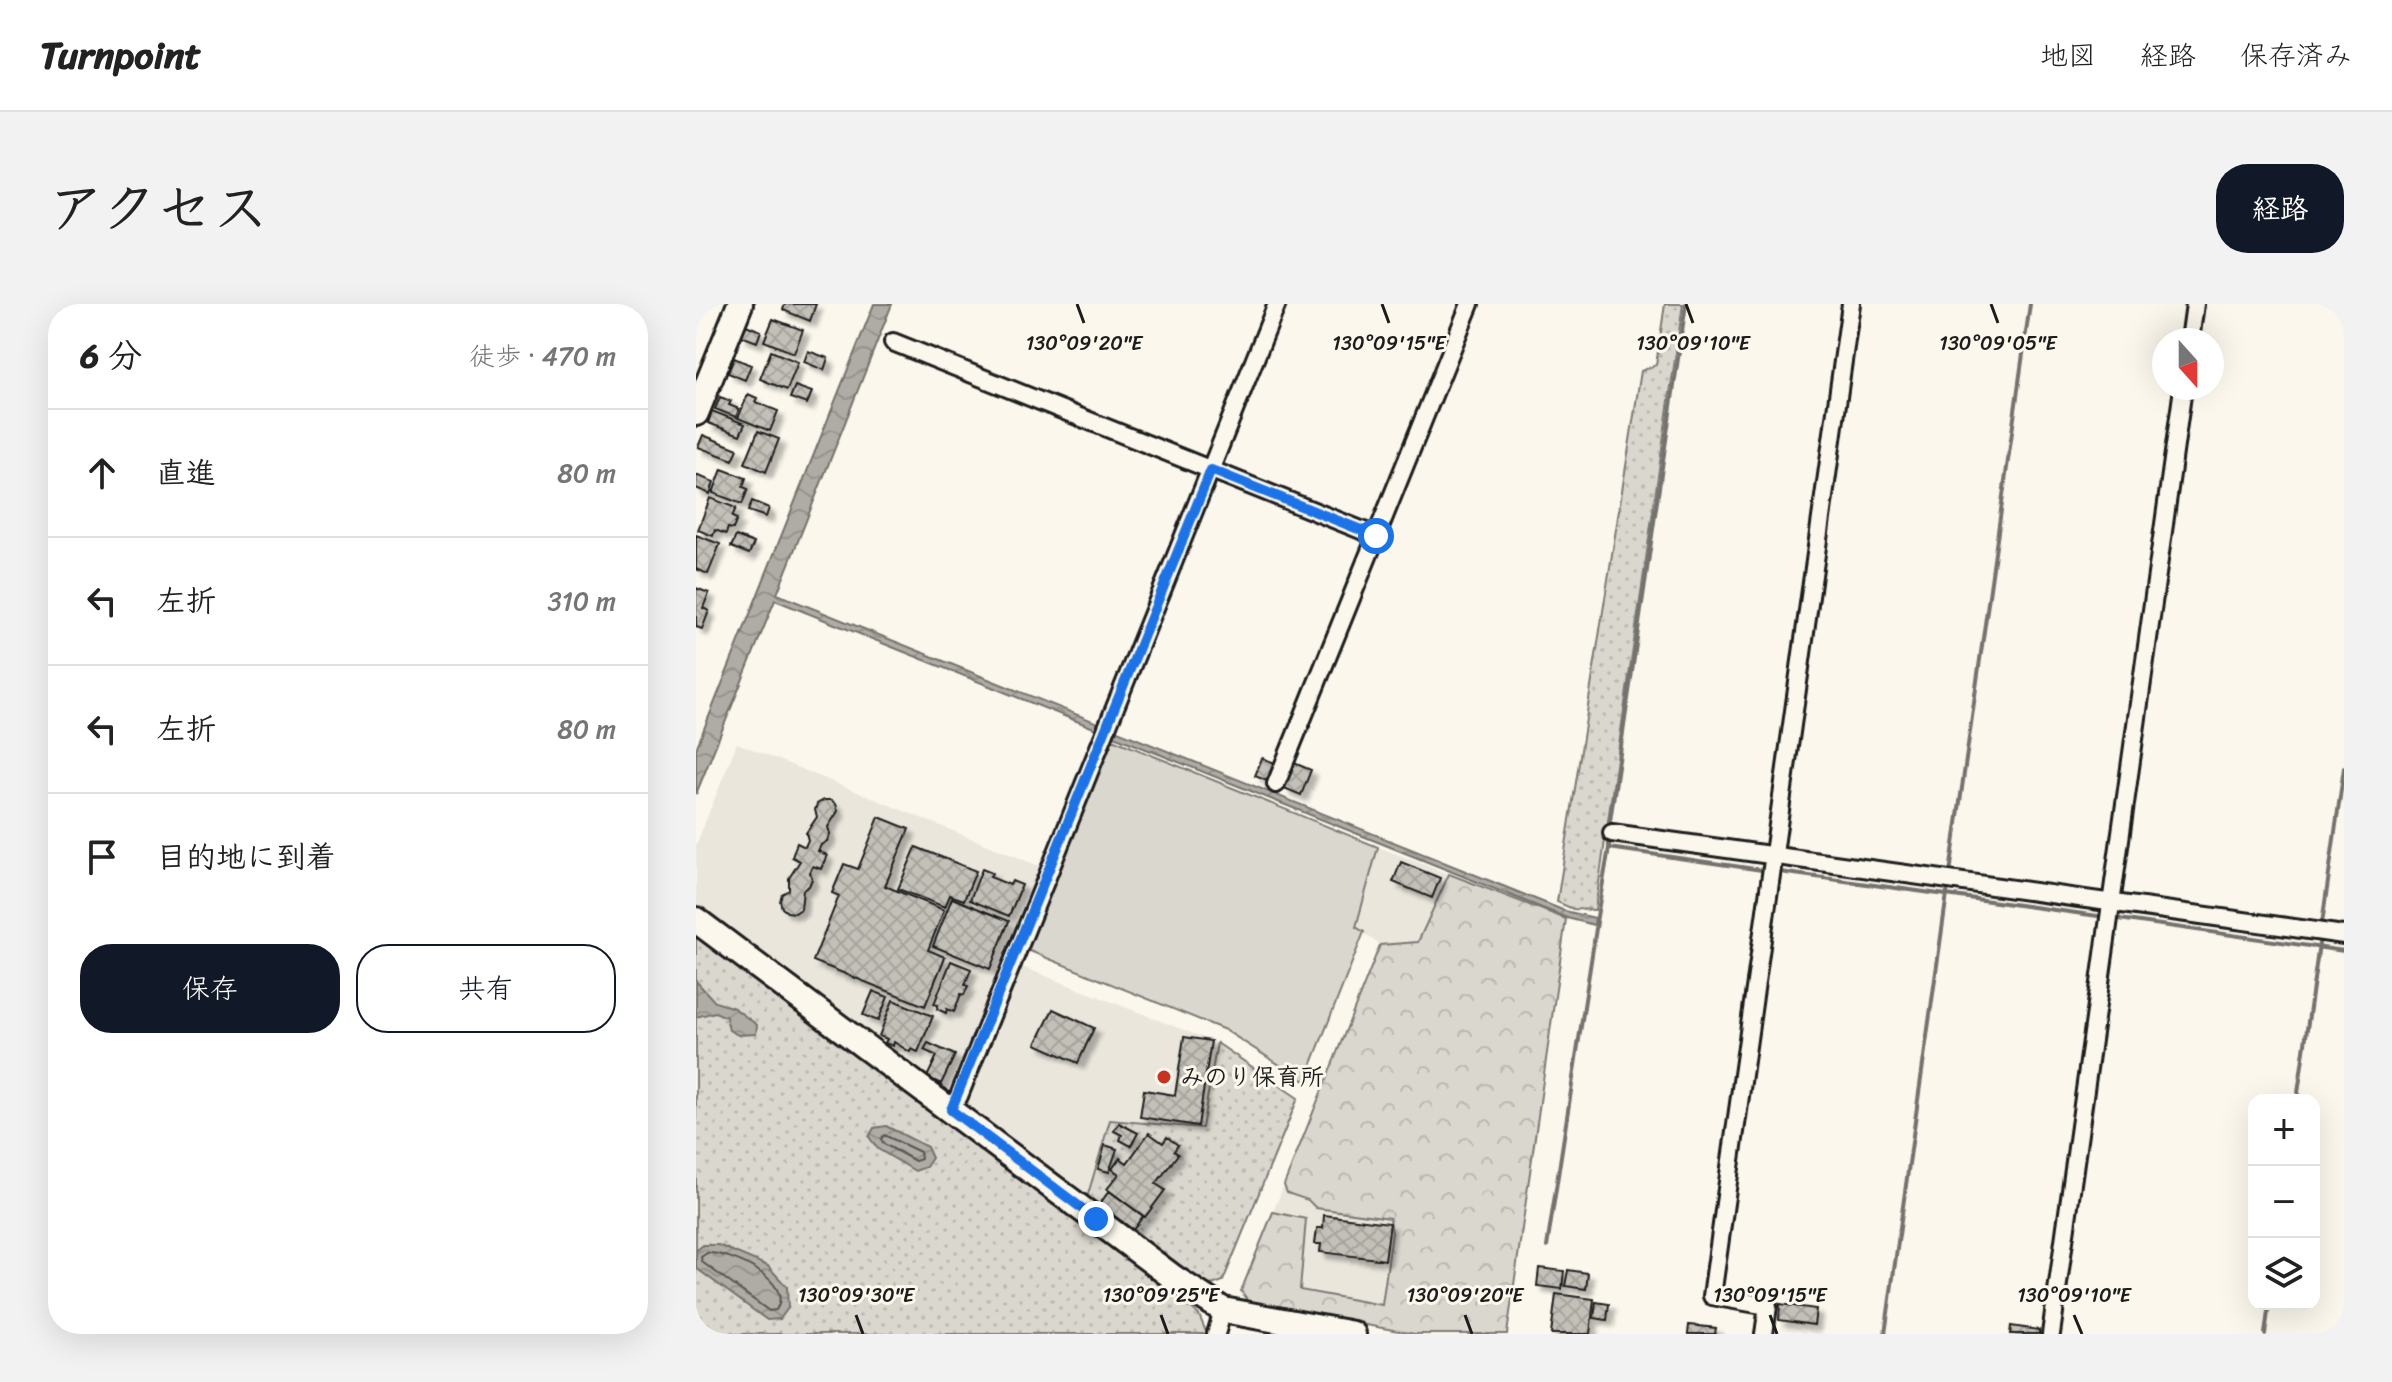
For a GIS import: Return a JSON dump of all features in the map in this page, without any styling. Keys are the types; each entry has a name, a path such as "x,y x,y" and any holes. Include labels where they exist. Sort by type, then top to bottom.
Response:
{"street":[{"path":"696,413 740,304"},
{"path":"951,1110 965,1082 1277,304"},
{"path":"1276,784 1470,304"},
{"path":"1764,1334 1768,1306 1712,1296 1851,304"},
{"path":"2192,328 2195,304"},
{"path":"893,342 1376,536"},
{"path":"2051,1334 2181,400"},
{"path":"1612,833 2344,935"},
{"path":"696,920 1174,1278 1223,1310 1353,1334"},
{"path":"1216,1334 1223,1310"}],"shaded area":[{"path":"737,743 1044,868 954,1088 942,1090 696,907 696,845"},
{"path":"1378,847 1449,874 1418,942 1380,945 1356,928"},
{"path":"1020,966 1217,1043 1202,1129 1086,1201 962,1108"},
{"path":"1284,1185 1287,1193 1308,1200 1316,1208 1390,1218 1392,1233 1382,1306 1300,1290 1306,1220 1273,1212"}],"green space":[{"path":"1665,304 1683,304 1595,910 1573,909 1557,902 1641,371 1656,365"},
{"path":"1112,739 1378,847 1356,927 1364,932 1305,1081 1225,1030 1027,950"},
{"path":"1449,874 1566,919 1507,1334 1415,1334 1251,1304 1241,1291 1273,1212 1306,1219 1300,1290 1382,1305 1392,1233 1390,1218 1316,1208 1308,1200 1287,1193 1284,1185 1380,945 1418,942"},
{"path":"696,928 1171,1289 1199,1315 1207,1334 696,1334"},
{"path":"1217,1043 1298,1098 1223,1281 1207,1287 1086,1201 1110,1120 1202,1128"}],"water":[{"path":"874,304 892,304 777,594 1565,911 1595,918 1594,925 1567,918 775,600 696,794 696,749"},
{"path":"696,981 715,1002 734,1008 757,1025 756,1034 738,1035 729,1030 726,1017 715,1012 696,1017"},
{"path":"886,1126 927,1147 932,1158 926,1167 915,1171 878,1149 869,1137 874,1128"},
{"path":"703,1245 718,1245 768,1266 787,1287 788,1308 780,1319 767,1320 696,1268 696,1251"}],"building":[{"path":"785,304 816,304 810,321 783,310"},
{"path":"773,319 803,330 794,353 764,341"},
{"path":"746,325 761,331 757,342 741,336"},
{"path":"771,351 798,362 787,390 760,379"},
{"path":"808,351 828,358 824,370 804,362"},
{"path":"734,358 751,365 745,380 728,373"},
{"path":"795,386 812,392 807,404 790,398"},
{"path":"748,394 757,398 755,402 778,411 770,431 738,418"},
{"path":"720,397 731,401 729,405 739,409 736,417 715,409"},
{"path":"712,411 745,424 740,435 708,423"},
{"path":"758,431 779,439 766,472 745,463"},
{"path":"703,435 738,449 733,460 698,447"},
{"path":"722,469 746,478 743,487 748,489 742,504 713,493"},
{"path":"696,475 714,482 710,494 696,488"},
{"path":"710,498 736,508 732,517 737,519 733,529 728,528 726,534 715,530 713,536 698,530"},
{"path":"752,501 769,508 766,517 748,511"},
{"path":"696,535 720,544 708,574 696,569"},
{"path":"736,536 754,543 749,554 731,547"},
{"path":"696,588 709,593 703,608 709,611 702,629 696,627"},
{"path":"1262,758 1275,763 1267,781 1255,776"},
{"path":"1294,763 1311,770 1301,795 1284,788"},
{"path":"831,800 838,811 828,827 830,834 827,841 818,851 827,855 821,869 813,866 810,872 812,879 803,890 801,909 795,913 787,912 780,901 782,894 789,890 789,878 800,861 792,857 797,843 805,847 808,840 806,833 817,817 817,804"},
{"path":"879,817 909,829 885,886 944,910 928,950 945,957 925,1006 813,961 839,896 832,893 844,864 858,869"},
{"path":"916,847 976,871 964,900 950,895 945,907 898,889"},
{"path":"1401,862 1440,878 1432,898 1393,882"},
{"path":"982,869 992,873 990,877 1010,885 1012,881 1022,885 1009,916 970,900"},
{"path":"952,898 1009,921 990,969 933,946"},
{"path":"951,961 971,969 964,995 961,994 954,1012 947,1009 946,1013 934,1004"},
{"path":"873,991 888,997 878,1021 863,1015"},
{"path":"893,1000 933,1016 918,1052 911,1049 910,1052 894,1042 893,1046 885,1043 887,1039 879,1036"},
{"path":"1053,1009 1094,1028 1078,1063 1036,1044"},
{"path":"1184,1037 1211,1041 1198,1126 1140,1117 1144,1090 1175,1095"},
{"path":"928,1043 955,1055 941,1084 927,1077 937,1056 924,1050"},
{"path":"1119,1123 1138,1133 1131,1146 1120,1140 1122,1135 1114,1131"},
{"path":"1149,1133 1163,1143 1167,1137 1178,1145 1174,1151 1178,1154 1156,1184 1165,1190 1145,1217 1107,1189 1119,1174 1112,1169 1120,1158 1127,1163"},
{"path":"1105,1145 1117,1149 1109,1172 1098,1169"},
{"path":"1109,1191 1143,1216 1133,1230 1099,1205"},
{"path":"1324,1215 1390,1223 1385,1260 1320,1252 1321,1244 1315,1244 1317,1228 1323,1228"},
{"path":"1539,1268 1564,1271 1562,1289 1537,1286"},
{"path":"1568,1270 1588,1273 1586,1289 1565,1286"},
{"path":"1556,1294 1594,1299 1590,1334 1551,1334"},
{"path":"1596,1302 1609,1304 1607,1320 1594,1318"},
{"path":"1780,1304 1816,1309 1814,1325 1779,1320"},
{"path":"1689,1325 1716,1328 1715,1334 1688,1334"},
{"path":"2011,1326 2039,1330 2039,1334 2010,1334"}],"waterway":[{"path":"1609,828 1686,304"},
{"path":"1950,873 2030,304"},
{"path":"2322,924 2344,768"},
{"path":"1609,837 1609,848"},
{"path":"1596,922 1609,848 1762,870"},
{"path":"1780,872 2098,916"},
{"path":"1885,1334 1948,887"},
{"path":"2119,919 2344,951"},
{"path":"1547,1247 1597,922"},
{"path":"2298,1094 2320,937"},
{"path":"2265,1334 2268,1310"}],"place":[{"name":"みのり保育所","path":"1164,1077"}],"route":[{"path":"1096,1219 951,1110 1211,470 1376,536"}]}
